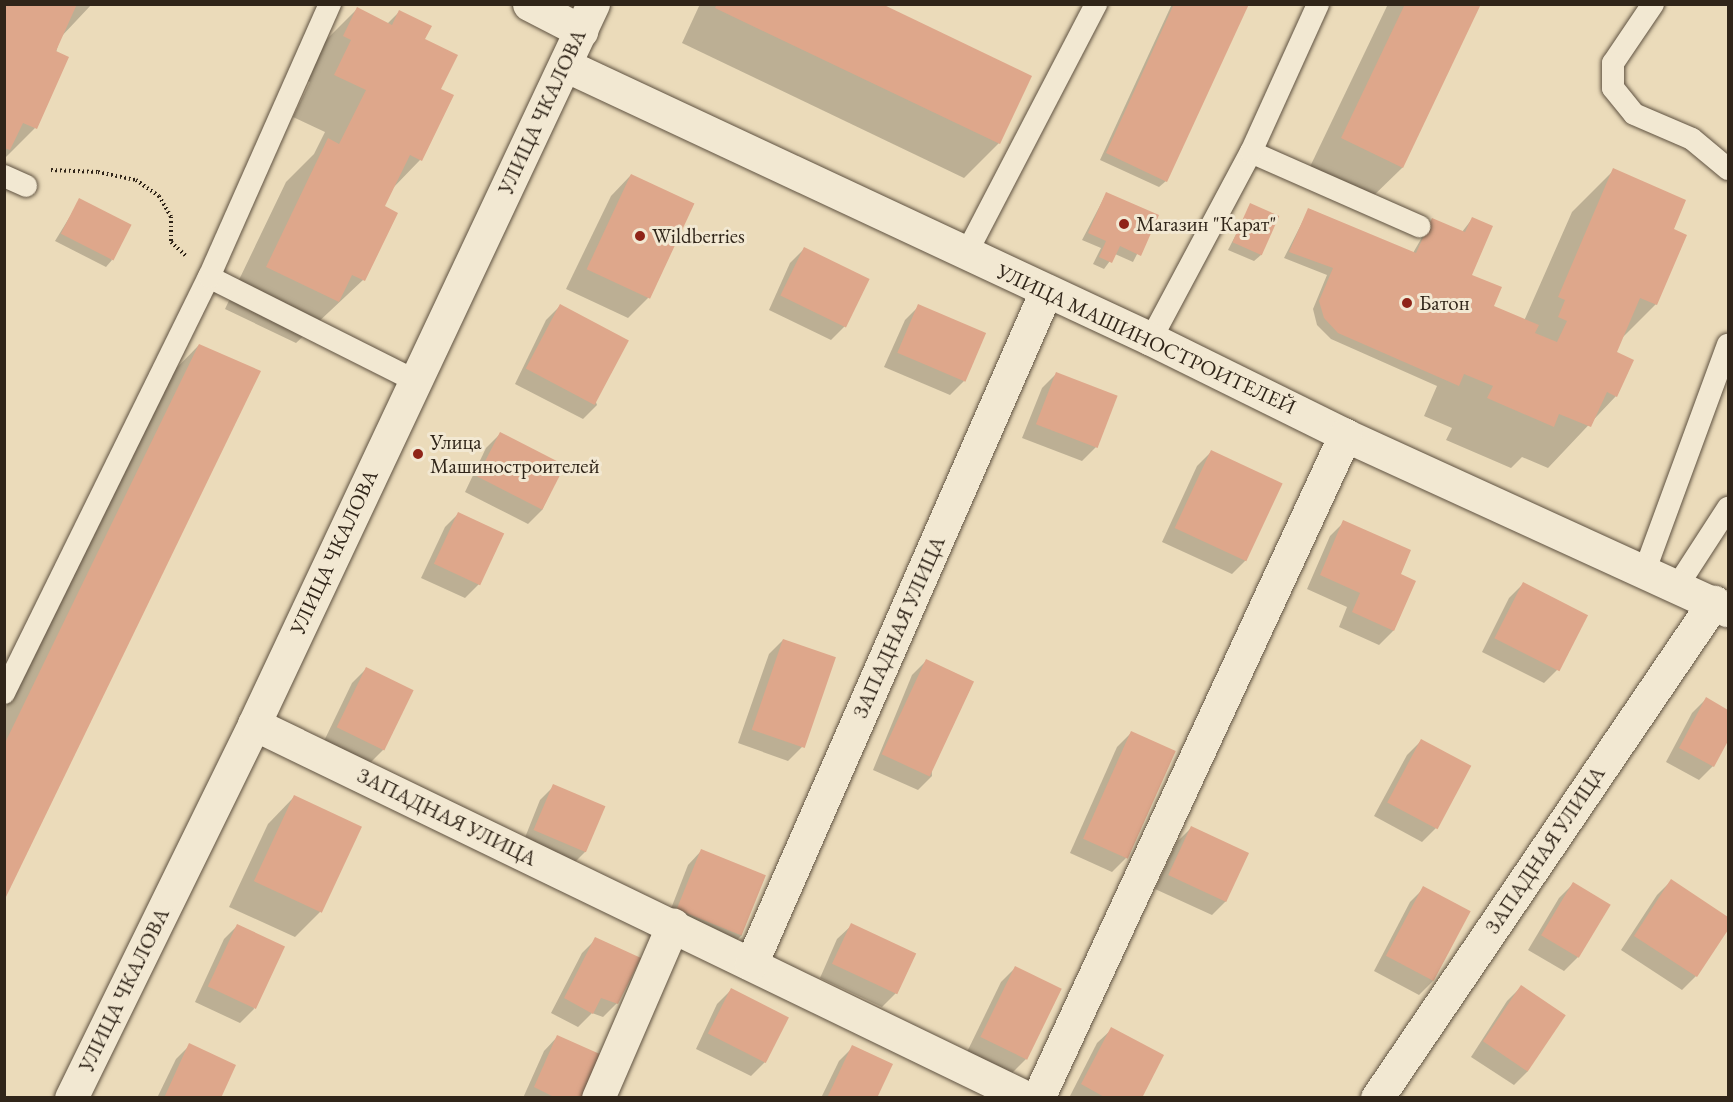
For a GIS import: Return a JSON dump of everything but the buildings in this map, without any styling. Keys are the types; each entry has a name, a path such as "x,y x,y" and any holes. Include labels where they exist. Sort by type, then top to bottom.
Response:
{"street":[{"path":"529,4 587,18"},
{"name":"УЛИЦА ЧКАЛОВА","path":"71,1098 254,724 414,380 587,18"},
{"name":"УЛИЦА МАШИНОСТРОИТЕЛЕЙ","path":"565,65 1151,339 1345,435 1678,585"},
{"name":"ЗАПАДНАЯ УЛИЦА","path":"751,964 1046,291"},
{"path":"1038,1098 1345,435"},
{"name":"ЗАПАДНАЯ УЛИЦА","path":"1377,1098 1721,606"},
{"name":"ЗАПАДНАЯ УЛИЦА","path":"254,724 1027,1098"},
{"path":"598,1098 673,925"}],"lane":[{"path":"4,693 209,277 330,4"},
{"path":"966,254 1096,4"},
{"path":"1151,339 1251,152 1318,4"},
{"path":"1653,4 1613,63 1613,88 1634,114 1692,139 1728,169"},
{"path":"1251,152 1419,226"},
{"path":"4,176 26,186"},
{"path":"209,277 414,380"},
{"path":"1645,570 1728,345"},
{"path":"1721,606 1678,585 1728,508"}],"path":[{"path":"46,170 98,172 136,180 159,196 171,217 171,242 209,277"}],"place":[{"name":"Магазин \"Карат\"","path":"1124,224"},
{"name":"Wildberries","path":"640,236"},
{"name":"Батон","path":"1407,303"},
{"name":"Улица Машиностроителей","path":"418,454"}]}
